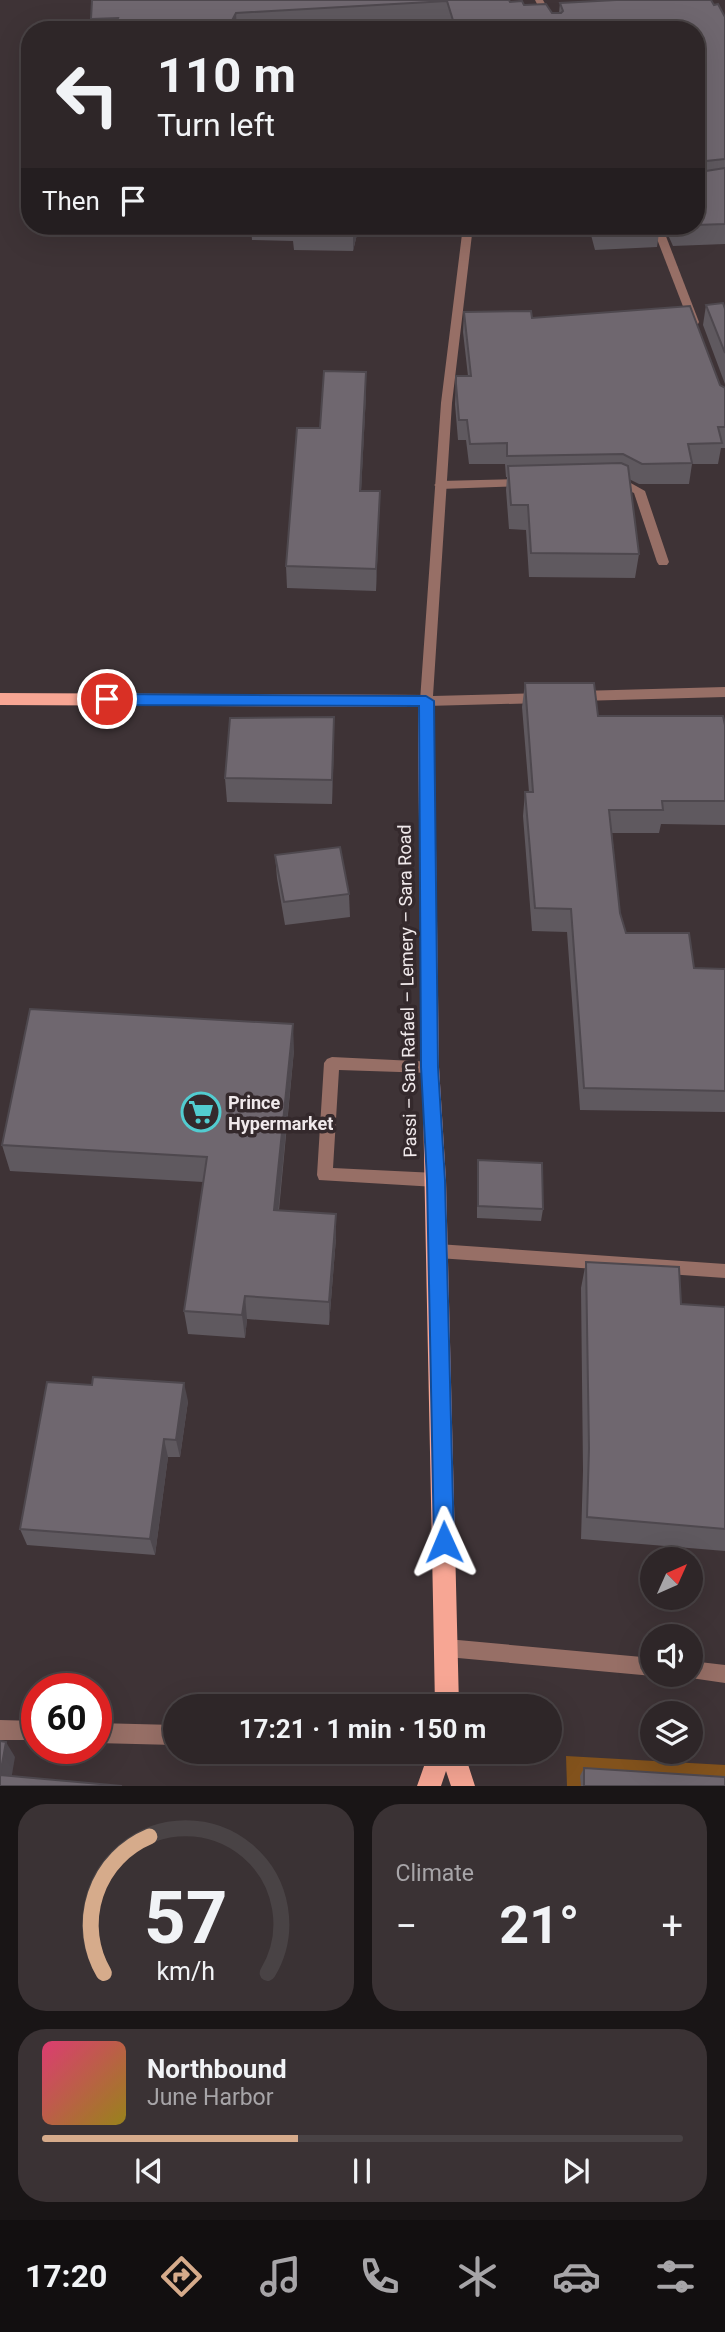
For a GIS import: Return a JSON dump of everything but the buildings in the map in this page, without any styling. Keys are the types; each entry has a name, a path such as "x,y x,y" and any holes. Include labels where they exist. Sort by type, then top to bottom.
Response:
{"main road":[{"path":"0,699 426,701"},
{"name":"Passi – San Rafael – Lemery – Sara Road","path":"426,701 430,1067 438,1251 447,1694"},
{"path":"429,1786 437,1764"},
{"path":"456,1764 463,1786"}],"street":[{"path":"539,0 550,21"},
{"path":"467,235 458,287 440,485 426,701 725,692"},
{"path":"660,235 696,328"},
{"path":"593,481 620,481 639,491 663,562"},
{"path":"440,485 540,482"},
{"path":"430,1067 332,1063 325,1175 436,1180"},
{"path":"438,1251 725,1271"},
{"path":"447,1648 640,1666"},
{"path":"703,1671 725,1674"},
{"path":"0,1730 21,1731"},
{"path":"112,1733 163,1735"}],"shaded area":[{"path":"566,1756 640,1760 640,1764 725,1765 725,1786 567,1786"}],"place":[{"name":"Prince Hypermarket","path":"201,1112"}],"route":[{"path":"107,699 426,701 430,1067 436,1180 444,1542"}]}
